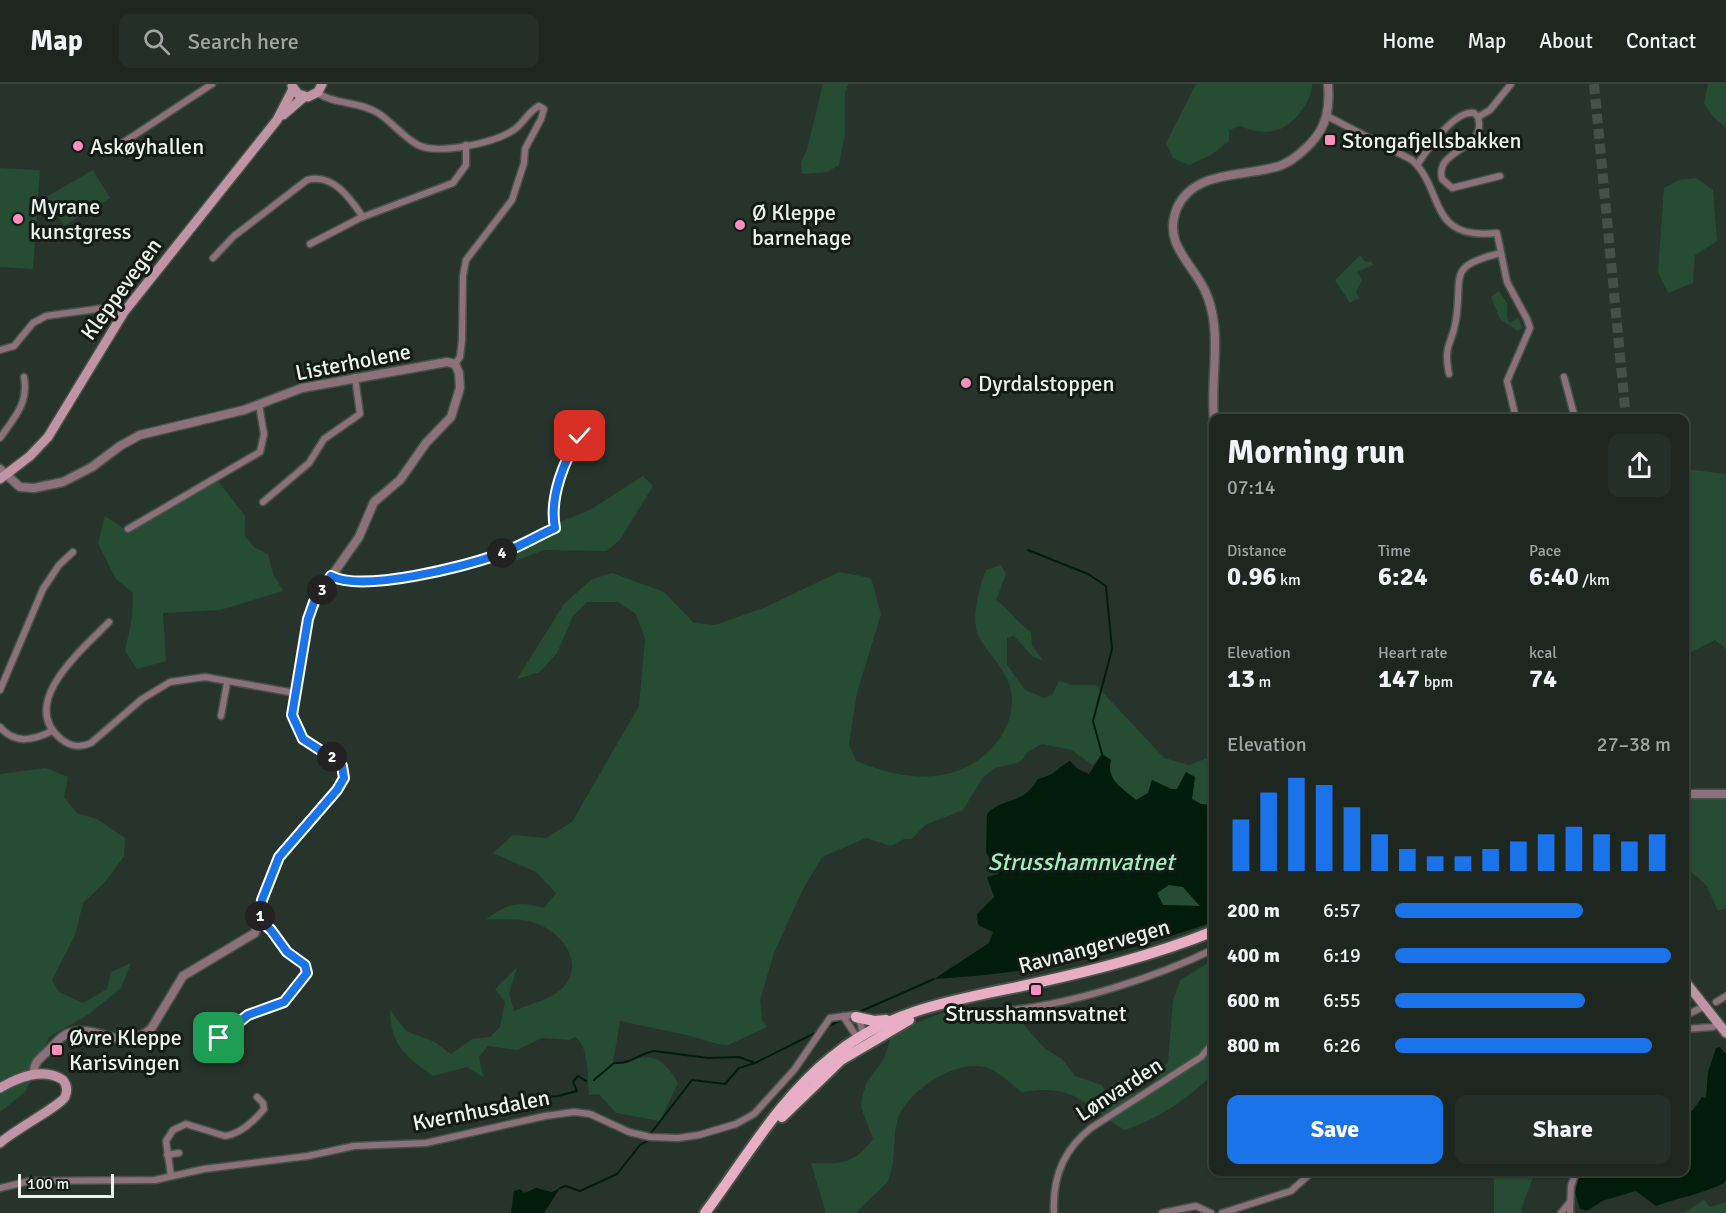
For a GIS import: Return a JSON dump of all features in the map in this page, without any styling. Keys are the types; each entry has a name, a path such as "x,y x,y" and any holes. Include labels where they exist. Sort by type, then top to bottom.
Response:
{"main road":[{"path":"292,87 304,97 317,93 322,84"},
{"name":"Kleppevegen","path":"277,120 292,87"},
{"name":"Kleppevegen","path":"2,474 48,437 124,312 277,120 304,97"},
{"name":"Ravnangervegen","path":"705,1213 793,1093 829,1059 901,1016 960,999 1093,969 1209,933"},
{"path":"1689,986 1726,1033"},
{"name":"Ravnangervegen","path":"862,1039 960,999"},
{"path":"856,1017 877,1021 901,1016"},
{"path":"0,1088 34,1074 52,1075 63,1080 67,1088 66,1095 58,1104 18,1127 0,1143"}],"street":[{"path":"122,144 212,84"},
{"path":"1214,414 1213,315 1204,288 1175,245 1173,226 1177,208 1187,193 1204,182 1275,167 1290,161 1316,138 1327,116 1328,84"},
{"path":"1478,117 1490,110 1511,84"},
{"path":"34,1074 36,1063 61,1037 70,1032 117,1039 142,1035 151,1029 170,993 183,976 252,935 260,920 262,900 279,857 315,817 344,778 342,766 337,761 312,745 298,732 292,715 310,611 331,576 359,537 374,502 400,480 422,449 451,417 460,388 459,373 455,364 460,357 462,340 462,276 466,260 512,200 524,163 525,149 542,119 544,109 539,106 533,109 516,128 504,136 466,146 437,149 424,148 364,106 337,101 317,93"},
{"path":"1417,165 1437,138 1455,121 1469,112 1478,117"},
{"path":"1327,116 1405,156 1417,165 1435,204 1457,227 1471,233 1497,233 1507,282 1530,328 1507,381 1515,414"},
{"path":"1478,117 1479,126 1476,136 1445,161 1441,169 1442,179 1452,188 1500,176"},
{"path":"310,244 363,218 453,183 466,165 468,152 466,146"},
{"path":"213,258 234,236 307,180 318,178 336,186 363,218"},
{"path":"1449,374 1445,354 1456,320 1457,288 1461,272 1476,260 1501,253"},
{"path":"0,350 14,346 33,323 50,315 111,307 124,312"},
{"name":"Listerholene","path":"2,474 20,487 53,485 92,467 134,438 259,405 302,388 447,362 455,364"},
{"path":"1564,376 1574,414"},
{"path":"0,438 22,405 26,392 24,377"},
{"path":"263,502 309,463 324,439 360,414 355,377"},
{"path":"128,529 260,452 264,434 259,405"},
{"path":"331,576 356,581 393,580 502,553 555,528 553,510 563,472 578,439 596,420"},
{"path":"0,690 43,589 59,565 73,552"},
{"path":"109,622 85,645 51,688 45,714 52,730 68,743 83,747 96,740 142,699 165,684 194,677 296,693"},
{"path":"221,716 227,682"},
{"path":"0,727 9,735 24,740 52,730"},
{"path":"1689,794 1726,794"},
{"path":"219,1038 248,1015 284,1002 307,973 305,965 287,952 271,930 260,920"},
{"path":"1012,1010 1103,989 1174,967 1209,951"},
{"path":"1716,1002 1726,996"},
{"path":"843,1016 845,1007"},
{"path":"1689,1014 1701,1008"},
{"name":"Kvernhusdalen","path":"0,1188 30,1181 149,1181 354,1146 426,1143 538,1117 574,1112 590,1114 629,1132 650,1137 678,1138 699,1135 736,1124 754,1114 794,1070 827,1020 834,1015 843,1016"},
{"path":"843,1016 862,1039"},
{"path":"843,1016 856,1017 862,1039"},
{"path":"1689,1029 1713,1027 1719,1023"},
{"name":"Lønvarden","path":"1054,1213 1059,1172 1075,1141 1091,1128 1201,1057 1209,1048"},
{"path":"171,1176 166,1141 173,1130 186,1124 232,1136 254,1121 264,1109 263,1103 257,1097"},
{"path":"167,1155 179,1154"},
{"path":"1222,1213 1291,1191 1308,1176"},
{"path":"1570,1213 1569,1202 1575,1176"},
{"path":"1561,1213 1569,1202"},
{"path":"1162,1213 1196,1206 1211,1213"}],"shaded area":[{"path":"823,84 848,84 845,92 845,134 839,165 827,172 802,174 801,162 807,150"},
{"path":"1196,84 1312,84 1302,110 1289,124 1267,132 1240,126 1229,130 1229,141 1211,155 1189,165 1173,158 1166,143"},
{"path":"1708,84 1726,84 1726,128 1713,117 1704,103"},
{"name":"Myrane kunstgress","path":"0,168 40,170 33,269 0,267"},
{"path":"93,170 110,198 64,226 46,197"},
{"path":"1696,178 1713,190 1717,241 1695,255 1693,283 1668,293 1658,272 1664,188 1679,180"},
{"path":"1360,255 1364,261 1372,262 1373,265 1357,272 1362,280 1356,292 1360,300 1356,299 1350,303 1335,280"},
{"path":"1499,291 1507,303 1507,318 1510,323 1518,317 1522,328 1518,331 1500,319 1491,297"},
{"path":"1689,469 1726,474 1726,649 1715,640 1689,653"},
{"path":"643,476 653,486 619,541 606,551 544,550 515,561 509,542 590,510"},
{"path":"218,481 245,516 245,536 254,547 268,554 273,574 283,591 220,610 163,613 166,661 137,669 125,651 132,618 133,593 116,579 98,543 105,516 124,529 160,515"},
{"path":"1001,565 1006,574 996,600 1031,632 1032,646 1043,660 1033,657 1014,636 1007,638 1007,665 1025,690 1044,698 1052,695 1059,681 1072,685 1096,685 1164,758 1189,765 1209,758 1209,805 1201,804 1192,799 1195,778 1186,772 1177,789 1152,780 1148,793 1136,800 1113,781 1103,754 1092,765 1072,750 1042,744 1027,752 1017,763 995,768 983,777 963,810 925,825 912,839 904,839 891,846 866,838 822,857 802,891 774,953 760,1000 762,1020 767,1027 728,1045 620,1021 613,1063 651,1058 664,1064 678,1083 660,1121 616,1113 599,1094 589,1095 585,1056 580,1042 575,1037 570,1040 542,1038 517,1050 488,1046 479,1057 483,1077 467,1067 433,1076 402,1049 393,1033 390,1010 406,1031 435,1042 451,1054 472,1039 490,1037 500,1027 505,1002 495,989 517,967 509,994 514,1011 550,997 568,980 572,970 572,960 568,950 553,932 527,921 486,919 514,905 527,904 544,908 556,893 536,872 493,853 513,835 546,838 572,822 639,706 645,639 636,614 618,602 587,602 573,616 557,653 540,672 517,679 564,604 592,579 612,573 664,592 694,623 715,625 766,607 839,572 871,578 881,614 857,693 849,744 856,761 893,773 931,776 949,774 983,757 1000,738 1011,712 1011,690 1007,680 983,644 976,628 975,614 986,570"},
{"path":"46,768 68,777 64,797 77,813 97,819 125,838 124,856 106,881 83,903 75,935 52,980 59,992 83,1003 107,989 111,972 131,963 121,988 89,1014 49,1037 39,1061 24,1075 33,1077 25,1092 0,1112 0,774"},
{"path":"1695,794 1726,799 1726,908 1718,911 1706,885 1689,870 1689,796"},
{"path":"1169,885 1183,887 1200,906 1163,905 1157,893"},
{"path":"1209,962 1209,1077 1173,1107 1125,1130 1068,1093 1040,1090 1022,1092 988,1068 975,1066 947,1072 921,1089 902,1111 897,1122 888,1181 857,1213 826,1213 811,1163 846,1161 859,1154 873,1139 861,1107 862,1097 867,1082 884,1059 892,1034 955,1008 1010,1016 1020,1020 1044,1048 1062,1059 1075,1076 1102,1085 1112,1103 1152,1085 1168,1062 1173,1001 1180,980"},
{"path":"1494,1176 1534,1176 1521,1210 1523,1213 1494,1213"},
{"path":"1704,1200 1710,1207 1726,1202 1726,1213 1684,1213"}],"water":[{"name":"Strusshamnvatnet","path":"1102,754 1111,760 1111,773 1116,783 1136,800 1148,793 1152,780 1171,789 1177,789 1186,772 1195,777 1192,799 1201,804 1209,805 1209,923 1143,944 1076,961 1008,972 934,979 989,943 993,932 978,925 977,914 994,897 987,877 999,874 986,852 987,814 1000,804 1025,794 1038,779 1053,773 1070,761 1078,769 1089,774","holes":["1169,885 1183,887 1200,906 1163,905 1157,893"]},
{"path":"1720,1047 1726,1054 1726,1181 1704,1191 1656,1206 1636,1191 1602,1201 1587,1211 1580,1209 1575,1192 1579,1176 1689,1176 1689,1112 1693,1110 1702,1097 1706,1098 1708,1072 1716,1048"},
{"path":"536,1188 552,1192 560,1188 544,1213 511,1213 514,1191 520,1189 524,1193"}],"waterway":[{"path":"1028,550 1088,574 1106,586 1112,649 1093,721 1102,754"},
{"path":"857,1013 934,979"},
{"path":"827,1027 843,1019"},
{"path":"560,1188 566,1186 580,1191 617,1174 640,1145 649,1140 651,1133 692,1080 725,1084 739,1068 755,1063 819,1031"},
{"path":"594,1080 614,1063 626,1062 654,1051 708,1058 739,1057 755,1063"},
{"path":"528,1110 541,1097 558,1096 577,1091 573,1082 578,1076 586,1081"}],"tunnel":[{"path":"1594,84 1626,414"}],"place":[{"name":"Stongafjellsbakken","path":"1330,140"},
{"name":"Askøyhallen","path":"78,146"},
{"name":"Myrane kunstgress","path":"18,219"},
{"name":"Ø Kleppe barnehage","path":"740,225"},
{"name":"Dyrdalstoppen","path":"966,383"},
{"name":"Strusshamnsvatnet","path":"1036,990"},
{"name":"Øvre Kleppe Karisvingen","path":"57,1050"}],"route":[{"path":"219,1038 248,1015 284,1002 307,973 305,965 290,955 266,924 260,920 262,900 279,857 286,847 300,835 344,778 345,772 337,761 303,739 292,715 308,619 319,594 331,576 356,581 393,580 502,553 555,528 553,510 558,489 563,472 580,436"}]}
